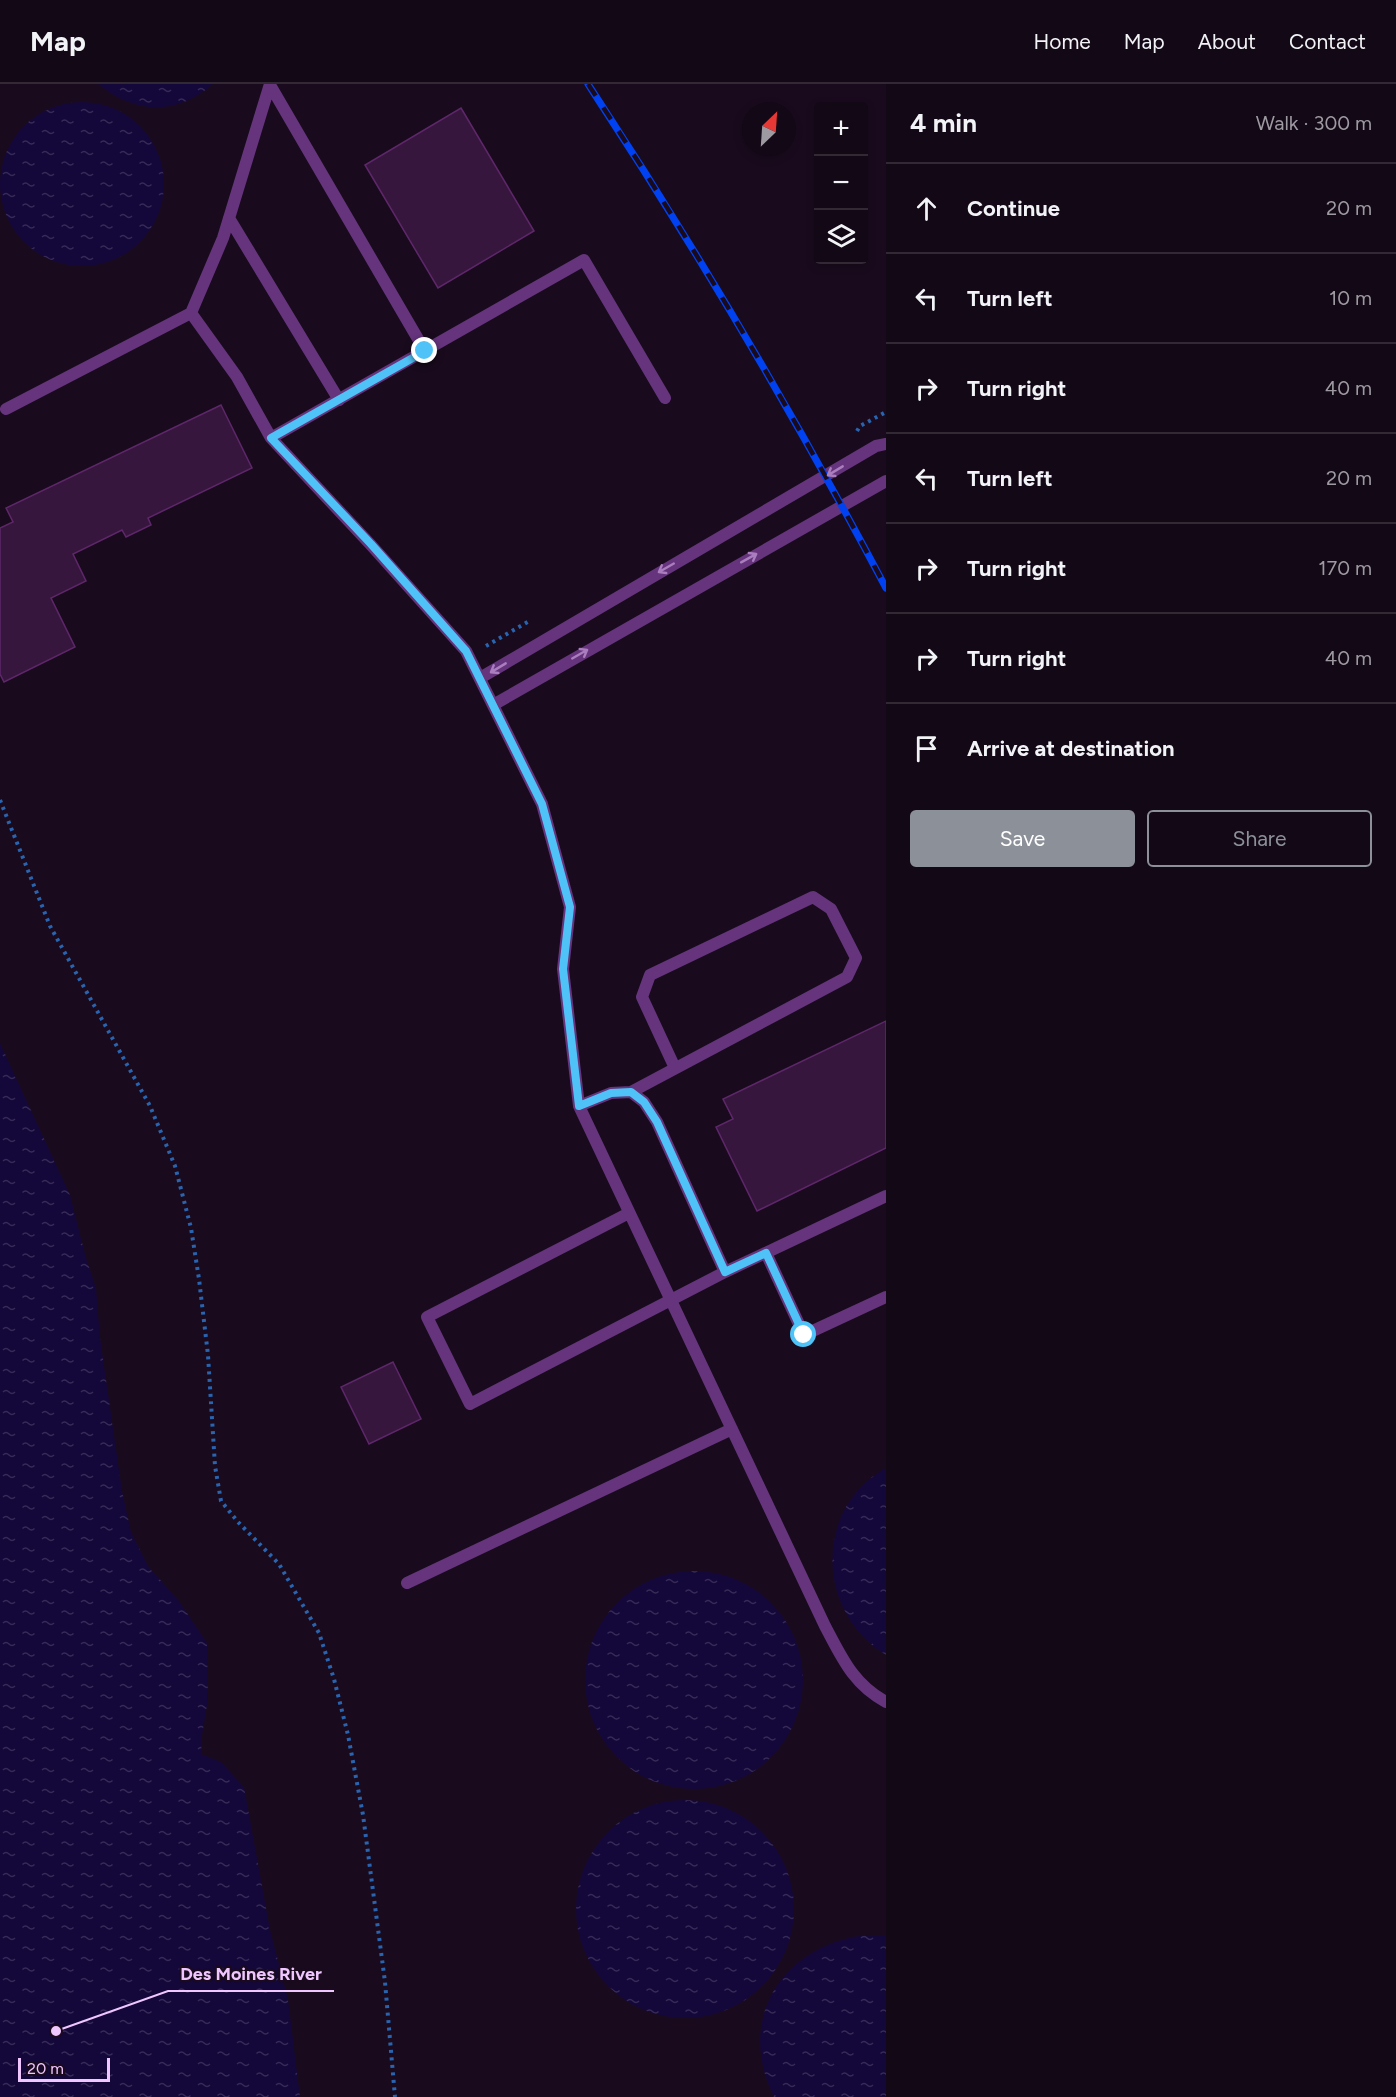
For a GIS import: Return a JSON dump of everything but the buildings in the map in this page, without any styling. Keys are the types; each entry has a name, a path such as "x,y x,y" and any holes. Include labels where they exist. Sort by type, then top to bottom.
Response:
{"lane":[{"path":"6,409 190,313 223,238 270,85"},
{"path":"270,85 425,351"},
{"path":"229,218 339,400"},
{"path":"271,438 584,260 665,398"},
{"path":"190,313 237,377 271,438 371,544 466,651 480,678 542,804 570,907 563,969 579,1106 825,1626 850,1672 871,1694 886,1702"},
{"path":"480,678 876,446 886,444"},
{"path":"493,705 669,603 886,482"},
{"path":"579,1106 611,1093 631,1092 847,977 856,958 831,909 813,897 650,975 642,997 675,1068"},
{"path":"631,1092 644,1102 657,1122 725,1272"},
{"path":"629,1214 426,1317 470,1404 725,1272 886,1196"},
{"path":"766,1253 804,1335 886,1296"},
{"path":"406,1582 732,1429"}],"path":[{"path":"0,800 50,926 150,1106 175,1166 191,1228 199,1279 208,1355 215,1466 221,1501 279,1564 320,1633 348,1735 363,1815 385,1982 395,2097"}],"water":[{"path":"98,84 213,84 185,102 156,107 141,106 126,101"},
{"path":"82,102 113,108 140,126 158,153 164,184 158,215 140,242 113,260 82,266 51,260 24,242 6,215 0,184 6,153 24,126 51,108"},
{"path":"0,1043 70,1195 96,1288 100,1338 122,1491 131,1532 148,1566 179,1601 207,1643 208,1699 201,1754 221,1762 244,1787 270,1930 288,1999 300,2097 0,2097"},
{"path":"886,1468 886,1655 863,1637 846,1614 836,1588 832,1561 835,1534 845,1508 862,1486"},
{"path":"694,1571 715,1573 736,1580 771,1603 794,1638 801,1659 803,1680 801,1701 794,1722 771,1757 736,1780 715,1787 694,1789 673,1787 652,1780 617,1757 594,1722 587,1701 585,1680 587,1659 594,1638 617,1603 652,1580 673,1573"},
{"path":"685,1800 706,1802 727,1809 762,1832 785,1867 792,1888 794,1909 792,1930 785,1951 762,1986 727,2009 706,2016 685,2018 664,2016 643,2009 608,1986 585,1951 578,1930 576,1909 578,1888 585,1867 608,1832 643,1809 664,1802"},
{"path":"866,1935 886,1936 886,2097 774,2097 763,2068 760,2040 764,2014 774,1990 790,1970 811,1954 836,1942"}],"railway":[{"path":"588,84 667,207 743,333 886,588"}],"place":[{"name":"Des Moines River","path":"56,2031"}],"route":[{"path":"425,351 271,438 371,544 466,651 542,804 570,907 563,969 579,1106 611,1093 631,1092 644,1102 657,1122 725,1272 766,1253 804,1335"}]}
